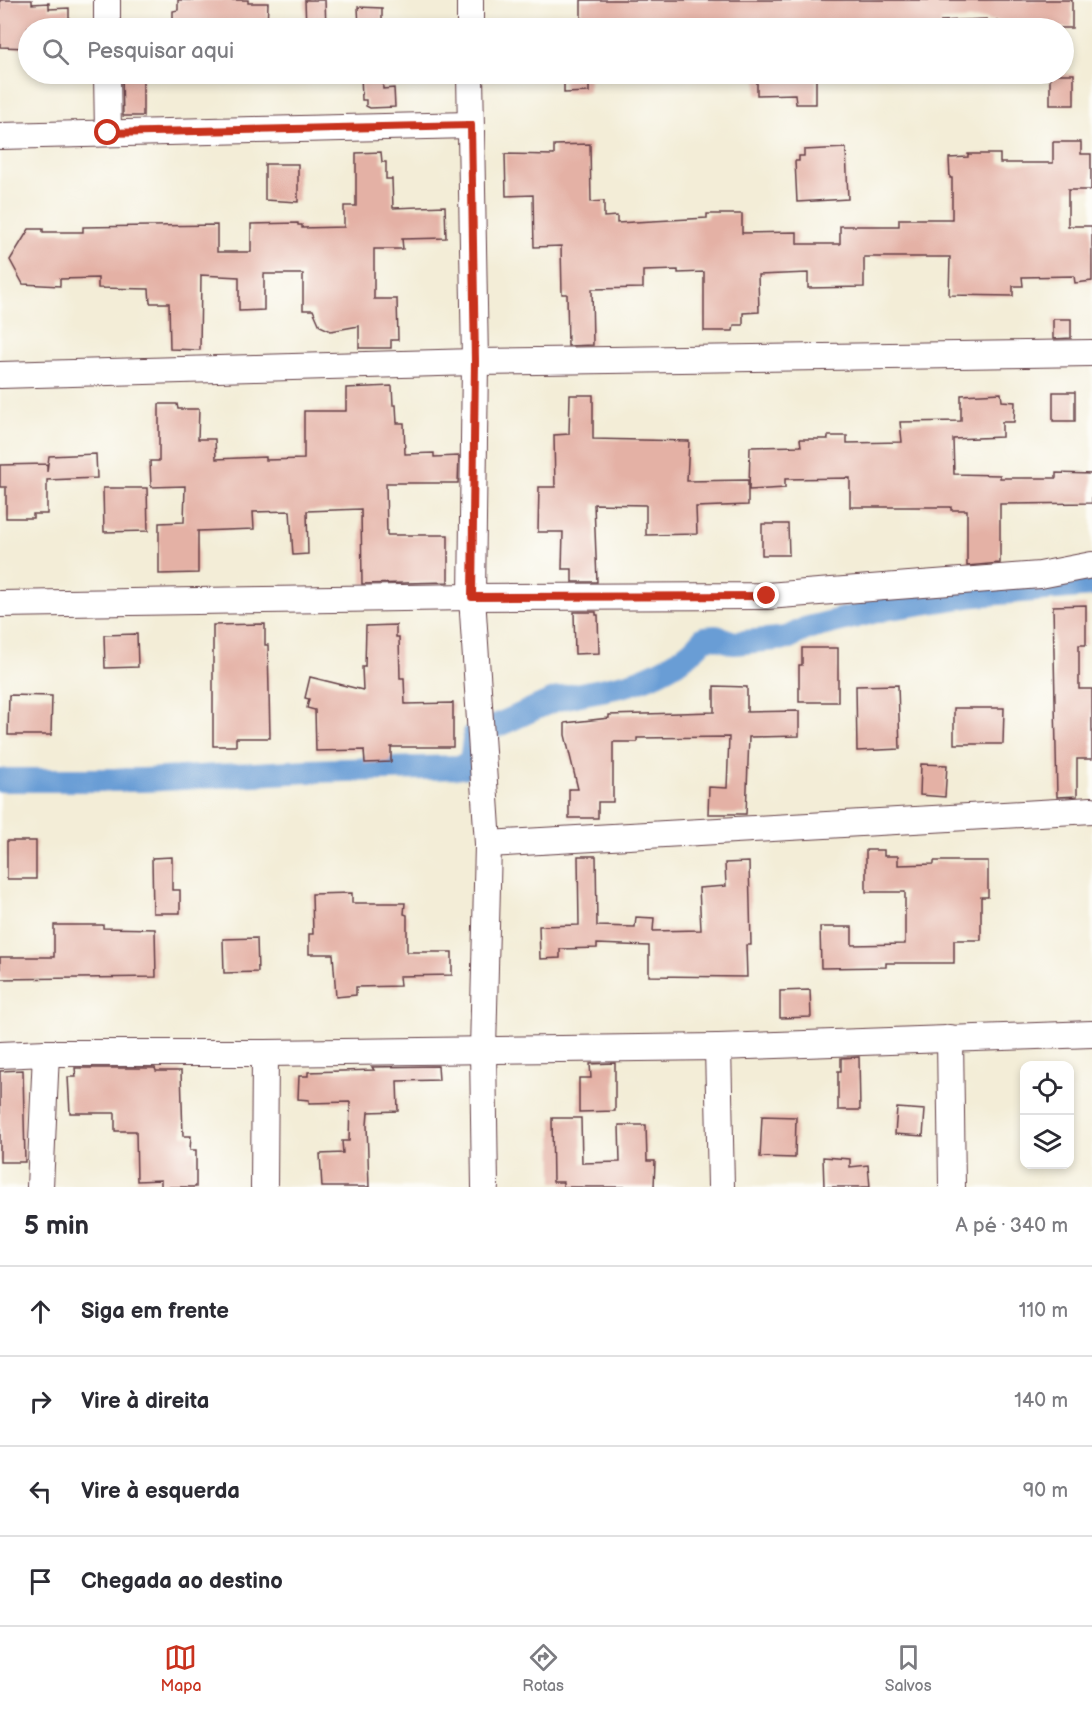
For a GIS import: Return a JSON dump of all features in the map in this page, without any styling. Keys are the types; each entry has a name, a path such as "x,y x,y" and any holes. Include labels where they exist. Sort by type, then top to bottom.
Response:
{"street":[{"path":"107,0 107,18"},
{"path":"470,0 470,18"},
{"path":"107,84 108,133"},
{"path":"470,84 475,362 472,597 488,844 483,1050 485,1187"},
{"path":"0,136 471,125"},
{"path":"0,375 475,362 1092,353"},
{"path":"0,604 472,597 767,596 1040,575 1092,565"},
{"path":"488,844 1092,810"},
{"path":"0,1055 718,1047 1092,1034"},
{"path":"950,1038 952,1187"},
{"path":"718,1047 721,1187"},
{"path":"40,1187 46,1053"},
{"path":"264,1187 265,1053"}],"building":[{"path":"0,0 32,0 32,4 49,3 49,9 69,8 69,18 18,18 18,48 0,47"},
{"path":"178,0 248,0 248,3 268,3 267,18 173,18 173,11 178,10"},
{"path":"305,0 325,0 326,18 306,18"},
{"path":"581,0 1072,0 1072,18 581,18"},
{"path":"358,7 382,8 382,18 359,18"},
{"path":"122,84 143,84 143,116 123,116"},
{"path":"361,84 383,84 383,89 394,88 395,107 370,108 366,106 366,100 362,100"},
{"path":"564,84 589,84 589,92 564,93"},
{"path":"757,84 816,84 816,104 796,104 795,94 757,95"},
{"path":"1050,84 1074,84 1074,105 1050,105"},
{"path":"1053,142 1081,142 1081,154 1091,154 1091,190 1068,190 1068,226 1092,226 1092,281 1075,283 1074,276 1022,277 1023,286 1013,286 1013,296 949,295 950,257 864,257 864,287 808,288 808,273 758,275 759,312 743,313 743,325 734,325 733,331 704,331 704,272 643,271 643,288 592,289 593,345 568,346 567,294 562,294 561,246 534,247 533,195 506,196 505,154 554,155 554,145 590,144 591,202 604,201 604,217 617,216 617,223 707,218 707,214 742,214 742,233 797,232 797,244 840,244 840,226 899,226 899,219 952,219 952,178 950,178 949,158 968,157 968,154 1000,154 1000,163 1053,163"},
{"path":"846,148 848,199 797,202 795,161 799,161 799,156 804,156 804,150"},
{"path":"381,152 382,162 386,162 386,179 392,179 393,208 445,206 446,238 402,239 403,249 374,249 374,299 397,299 398,340 391,340 391,348 359,348 359,326 331,331 320,326 313,310 303,310 303,274 264,274 264,310 239,311 239,277 201,275 200,350 170,349 169,303 150,303 149,289 98,288 98,278 60,279 60,286 23,284 10,260 29,229 43,229 43,232 83,232 83,227 217,225 217,252 251,252 251,224 298,223 302,225 302,228 344,227 344,206 356,206 356,153"},
{"path":"265,164 298,164 298,202 265,200"},
{"path":"1053,319 1071,319 1071,338 1053,339"},
{"path":"392,386 397,423 404,423 405,454 434,453 434,457 459,456 458,483 386,483 387,535 448,535 448,582 362,584 361,509 307,511 308,554 293,555 290,511 253,512 254,529 198,531 198,573 159,574 159,523 184,522 185,486 151,487 150,461 159,461 159,404 177,404 178,409 199,409 198,439 215,439 216,459 266,457 266,460 304,459 304,411 346,411 346,388"},
{"path":"1053,392 1075,392 1075,421 1053,421"},
{"path":"1001,393 1002,401 1015,402 1014,422 1002,422 1002,437 953,439 954,474 1000,475 1000,478 1056,478 1056,473 1092,474 1092,503 1000,504 1000,563 967,566 967,510 951,510 951,507 850,507 850,478 785,479 785,488 749,490 750,447 801,446 800,439 828,439 828,436 847,436 847,443 902,442 900,422 961,421 961,395"},
{"path":"570,395 593,395 593,439 689,441 687,481 748,480 748,505 696,507 697,534 646,535 646,505 594,504 597,582 572,582 572,569 562,569 563,532 538,532 539,487 555,487 554,435 569,434"},
{"path":"96,454 97,478 47,480 47,514 33,514 33,518 6,518 6,487 0,487 0,465 47,464 47,472 49,456"},
{"path":"103,488 147,488 148,531 104,532"},
{"path":"762,524 788,524 789,555 762,555"},
{"path":"1086,605 1086,645 1079,645 1079,689 1092,689 1092,759 1077,759 1077,796 1057,797 1053,606"},
{"path":"574,612 596,612 598,615 599,653 575,654"},
{"path":"265,624 265,645 268,645 270,738 236,738 236,746 213,746 213,625"},
{"path":"396,625 396,637 399,637 400,678 404,678 405,704 453,703 453,747 391,747 391,762 365,763 364,750 316,751 315,710 307,708 309,699 305,698 310,677 363,690 362,667 365,667 366,626"},
{"path":"137,634 138,667 105,668 104,635"},
{"path":"802,648 838,648 838,702 799,702 799,665 802,665"},
{"path":"898,685 900,749 857,751 856,686"},
{"path":"714,686 747,687 747,712 799,711 799,736 749,737 746,814 708,814 709,787 727,788 729,737 637,738 637,742 613,742 613,802 598,802 598,818 569,818 569,789 578,789 565,735 565,723 609,718 609,715 714,712"},
{"path":"9,695 52,696 51,735 8,735"},
{"path":"954,708 1004,708 1003,744 954,744"},
{"path":"921,764 947,765 945,797 920,795"},
{"path":"7,841 36,841 36,879 7,879"},
{"path":"866,850 884,850 884,856 898,856 898,865 934,864 934,861 988,861 988,897 981,897 981,940 954,940 954,963 886,963 886,967 821,968 820,927 852,927 852,945 905,944 905,892 866,892"},
{"path":"578,856 596,856 597,926 635,927 636,917 654,918 653,931 701,930 699,888 726,886 725,863 749,862 751,945 746,945 747,977 649,976 649,946 597,944 597,948 560,949 560,958 540,959 539,926 579,925"},
{"path":"172,857 172,890 180,890 180,913 153,913 152,858"},
{"path":"352,893 352,903 405,903 407,952 452,952 452,975 399,976 400,986 356,987 356,995 336,997 333,954 309,954 309,934 313,934 312,894"},
{"path":"54,925 103,925 103,928 155,929 156,977 0,979 0,957 54,957"},
{"path":"257,938 258,972 224,973 223,939"},
{"path":"810,990 811,1017 780,1018 780,991"},
{"path":"859,1057 860,1110 838,1110 838,1071 841,1071 841,1058"},
{"path":"615,1063 615,1111 579,1112 579,1078 591,1078 590,1064"},
{"path":"438,1066 439,1080 397,1081 398,1111 368,1112 369,1187 322,1187 320,1154 343,1153 342,1141 349,1141 350,1102 309,1103 309,1100 298,1099 299,1076 308,1076 308,1072 374,1070 372,1067"},
{"path":"75,1068 155,1068 156,1071 181,1071 183,1136 191,1136 190,1150 196,1150 196,1187 161,1187 161,1180 137,1181 136,1131 115,1131 115,1113 70,1113 68,1077 76,1077"},
{"path":"23,1070 25,1162 0,1162 0,1071"},
{"path":"897,1108 925,1110 923,1136 895,1134"},
{"path":"762,1116 796,1117 795,1158 760,1157"},
{"path":"552,1118 581,1118 582,1163 620,1162 619,1125 646,1125 647,1161 655,1161 654,1187 563,1187 563,1182 553,1182"},
{"path":"823,1157 850,1159 850,1167 868,1165 870,1187 824,1187"}],"waterway":[{"path":"486,729 558,699 635,682 682,658 704,638 716,637 734,643 787,638 805,629 884,609 976,595 1092,585"},
{"path":"0,780 144,780 308,771 462,767 471,760 475,734"}],"route":[{"path":"108,133 471,125 475,362 472,597 767,596"}]}
